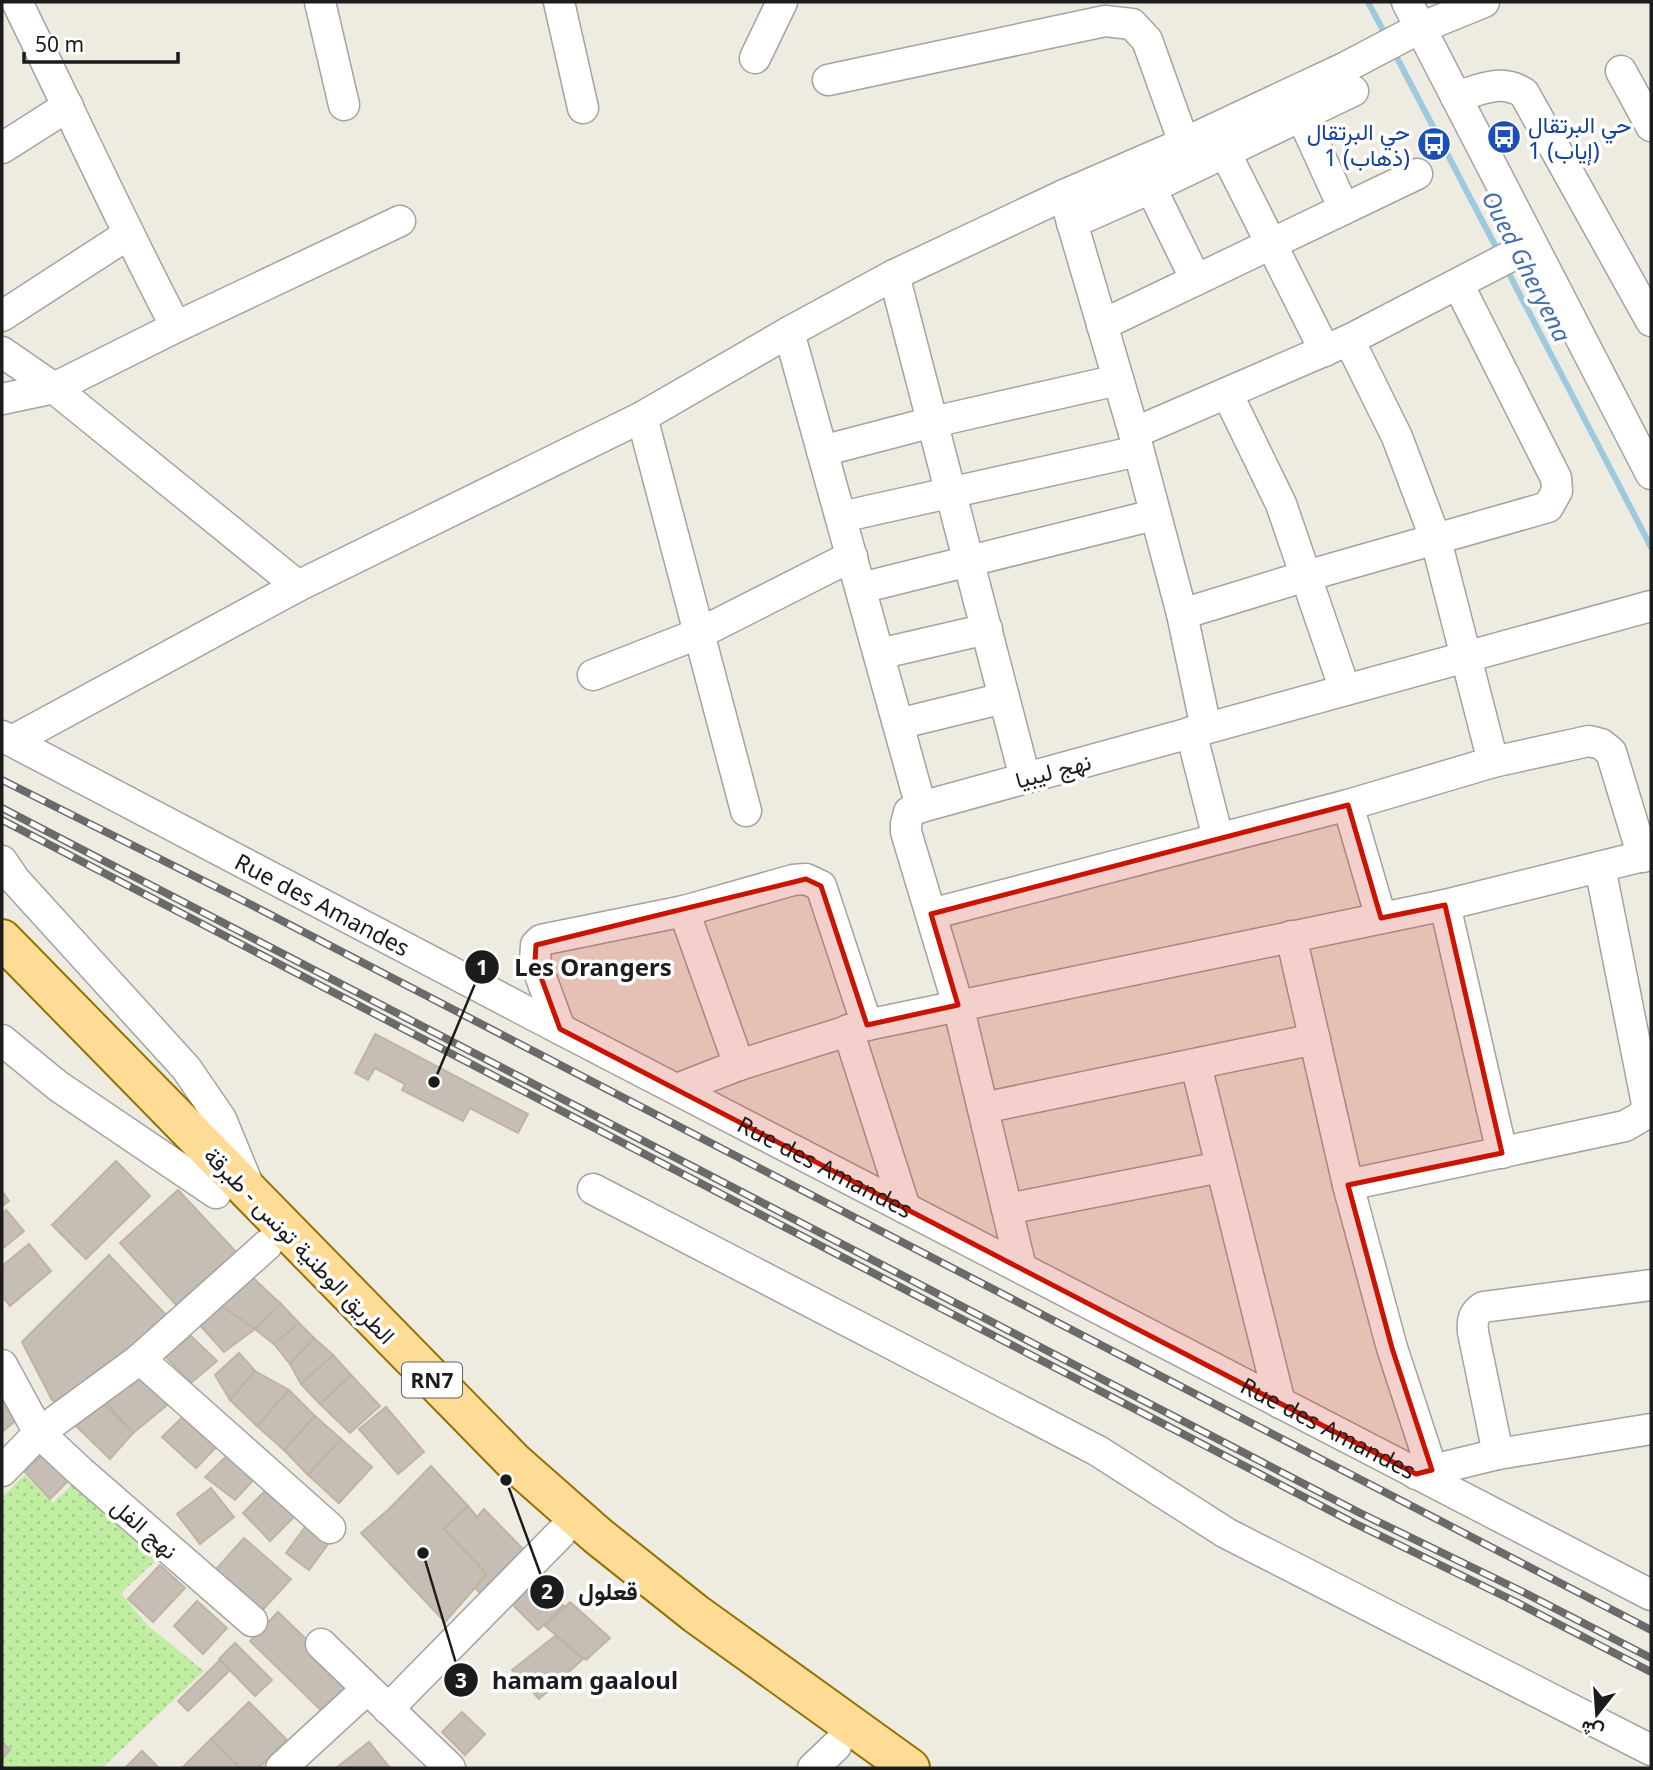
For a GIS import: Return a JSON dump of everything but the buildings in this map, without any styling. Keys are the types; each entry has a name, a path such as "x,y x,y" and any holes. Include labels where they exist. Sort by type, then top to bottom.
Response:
{"main road":[{"name":"الطريق الوطنية تونس - طبرقة","path":"2,939 234,1194 267,1245 429,1412 560,1534 681,1633 825,1757 869,1768"},
{"name":"الطريق الوطنية تونس - طبرقة","path":"2,976 551,1495 695,1614 910,1768"}],"street":[{"path":"17,2 127,234 176,327"},
{"path":"320,2 344,105"},
{"path":"559,2 583,108"},
{"path":"755,58 782,2"},
{"path":"1407,2 1411,33 1456,97 1524,250 1651,474"},
{"path":"7,738 298,586 642,417 894,275 1068,209 1151,188 1302,117 1411,33 1484,2"},
{"path":"828,80 1105,21 1132,24 1147,40 1184,143"},
{"path":"1621,71 1651,126"},
{"path":"1068,209 1184,143 1349,79"},
{"path":"1456,97 1497,84 1516,88 1524,93 1651,321"},
{"path":"2,148 68,106"},
{"path":"1302,117 1344,209"},
{"path":"1225,152 1271,243 1397,437 1436,540 1493,762"},
{"path":"1102,325 1418,174"},
{"path":"1151,188 1196,280"},
{"path":"1068,209 1136,442 1182,614 1198,730 1218,838"},
{"path":"2,399 54,388 400,221"},
{"path":"2,316 127,234"},
{"path":"841,517 952,493 1136,442 1227,393 1337,346 1524,250"},
{"path":"894,275 1025,778"},
{"path":"1182,614 1548,507 1557,491 1556,478 1466,280"},
{"path":"789,332 921,807 909,812 906,824 958,1005 1021,1268"},
{"path":"2,352 54,388 298,586"},
{"path":"822,451 933,422 1118,380"},
{"path":"1227,393 1282,505 1345,690"},
{"path":"642,417 746,811"},
{"path":"860,588 1154,515"},
{"path":"593,675 700,633 852,556"},
{"name":"نهج ليبيا","path":"921,807 1651,606"},
{"path":"878,654 987,629"},
{"path":"898,724 1004,698"},
{"name":"Rue des Amandes","path":"7,738 1280,1403 1424,1471 1651,1595"},
{"path":"677,1089 739,1065 857,1028 1445,905 1647,856 1611,752 1601,744 1589,741 1493,762 1348,805 931,914"},
{"path":"1348,805 1381,918"},
{"path":"1348,1185 1625,1126 1644,1115 1647,1104 1600,867"},
{"path":"9,870 186,1068 221,1119 234,1194"},
{"path":"560,1029 535,961 536,945 541,940 684,911 793,880 806,879 816,882 821,886 905,1208"},
{"path":"1445,905 1502,1153"},
{"path":"684,911 739,1065"},
{"path":"1292,936 1348,1185 1424,1471 1498,1454 1651,1429"},
{"path":"983,1108 1315,1039"},
{"path":"2,1040 58,1086 234,1194"},
{"path":"1196,1065 1280,1403"},
{"path":"1007,1209 1221,1167"},
{"path":"593,1189 1098,1451 1226,1533 1651,1750"},
{"path":"2,1471 40,1433 140,1359 267,1245"},
{"path":"1498,1454 1473,1332 1475,1312 1483,1307 1651,1285"},
{"path":"140,1359 330,1528"},
{"name":"نهج الفل","path":"2,1365 40,1433 252,1621"},
{"path":"281,1768 378,1699 560,1534"},
{"path":"321,1644 450,1768"}],"highlighted area":[{"path":"1348,805 1381,918 1445,905 1502,1153 1348,1185 1392,1348 1432,1470 1416,1474 560,1029 535,961 536,945 806,879 821,886 867,1025 958,1005 931,914"}],"green space":[{"path":"93,1464 166,1551 121,1593 147,1625 204,1671 102,1768 2,1768 2,1497 25,1475 53,1503"}],"waterway":[{"name":"Oued Gheryena","path":"1368,2 1386,36"},
{"name":"Oued Gheryena","path":"1394,52 1499,253"},
{"name":"Oued Gheryena","path":"1505,266 1651,547"}],"railway":[{"path":"2,780 236,897 1651,1630"},
{"path":"2,808 1360,1513 1651,1658"},
{"path":"2,820 1354,1523 1651,1672"}],"place":[{"name":"حي البرتقال 1 (إياب)","path":"1504,137"},
{"name":"حي البرتقال 1 (ذهاب)","path":"1434,144"},
{"name":"Les Orangers","path":"434,1082"},
{"name":"قعلول","path":"506,1480"},
{"name":"hamam gaaloul","path":"423,1553"}]}
